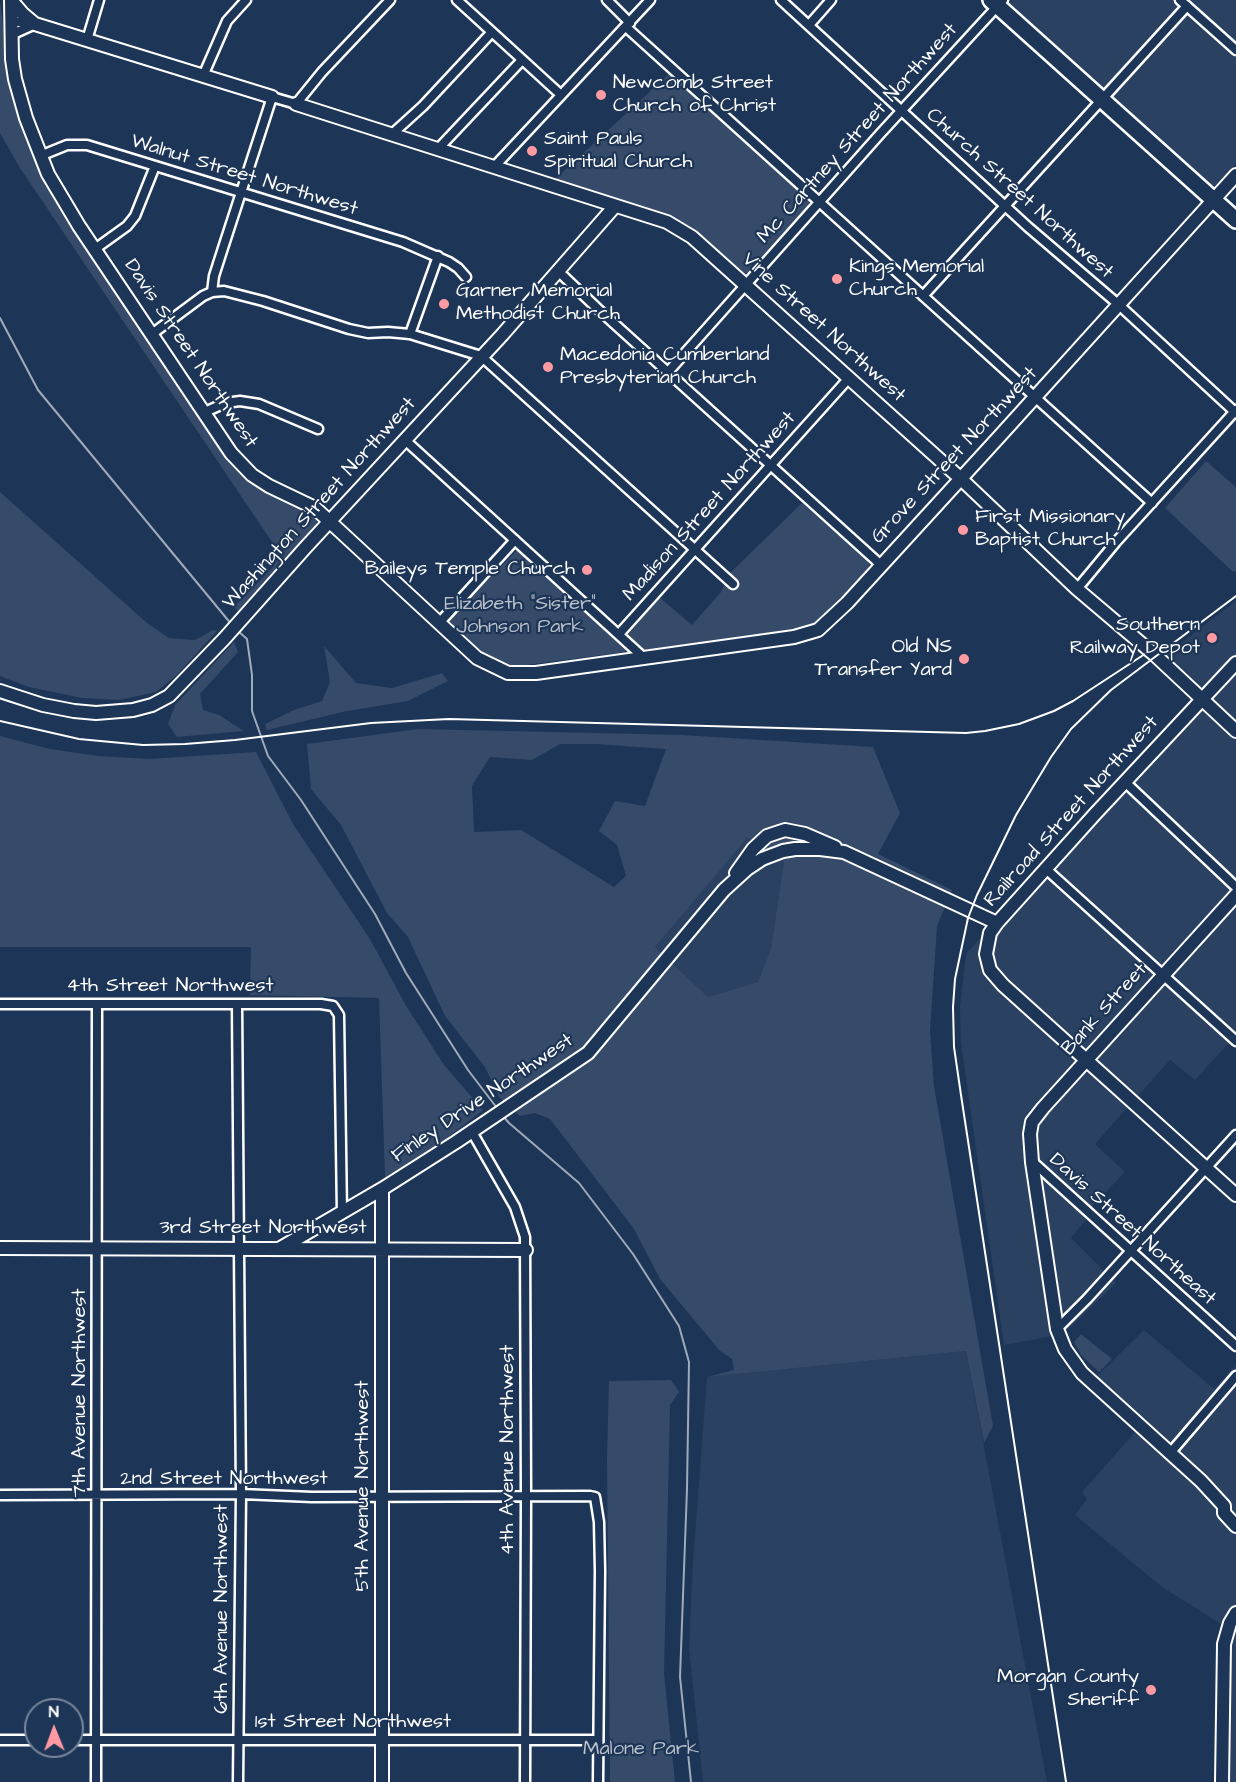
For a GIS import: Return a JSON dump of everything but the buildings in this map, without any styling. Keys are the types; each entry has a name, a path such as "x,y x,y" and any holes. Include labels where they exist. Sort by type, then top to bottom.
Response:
{"highway":[{"path":"997,2 1236,220"}],"street":[{"path":"11,0 35,24 296,104 322,72 390,0"},
{"name":"Davis Street Northwest","path":"11,0 12,59 15,79 40,156 58,192 231,453 252,475 269,486 306,502 440,622"},
{"path":"87,40 99,0"},
{"path":"203,76 227,21 246,0"},
{"path":"457,0 561,95"},
{"path":"608,0 628,25 819,202 1152,503"},
{"path":"494,167 650,0"},
{"name":"Church Street Northwest","path":"781,0 1089,281 1118,304 1236,411"},
{"path":"809,25 831,0"},
{"name":"Mc Cartney Street Northwest","path":"668,372 997,2"},
{"path":"923,296 1102,99 1184,3 1236,50"},
{"path":"13,28 35,24"},
{"path":"391,135 423,106 491,33"},
{"path":"438,149 522,60"},
{"path":"212,292 214,276 272,97"},
{"name":"Vine Street Northwest","path":"296,104 676,226 708,250 960,478 1077,589 1155,654 1236,731"},
{"name":"Walnut Street Northwest","path":"40,156 75,143 87,145 403,242 438,256 458,268 466,277"},
{"path":"95,249 127,226 135,216 156,166"},
{"name":"Grove Street Northwest","path":"440,622 477,658 508,673 536,673 794,637 818,630 847,603 1236,175"},
{"name":"Washington Street Northwest","path":"0,691 44,705 74,711 115,713 152,705 169,696 224,639 482,356 615,206"},
{"path":"410,334 438,256"},
{"path":"558,272 881,564"},
{"path":"152,334 203,296 212,292 234,293 348,329 368,333 410,334 482,356 733,584"},
{"name":"Madison Street Northwest","path":"619,634 849,378"},
{"path":"205,412 225,403 240,401 259,404 318,429"},
{"path":"1077,589 1236,411"},
{"path":"405,440 643,657"},
{"path":"440,622 515,540"},
{"name":"Railroad Street Northwest","path":"1087,1060 996,978 986,960 990,933 1125,782 1236,663"},
{"path":"1125,782 1236,887"},
{"name":"Finley Drive Northwest","path":"279,1249 382,1189 472,1132 588,1053 724,890 753,849 766,836 785,830 805,834 997,923"},
{"name":"Finley Drive Northwest","path":"724,890 754,864 783,851 810,849 844,852"},
{"path":"1046,869 1236,1041"},
{"name":"Bank Street","path":"1236,895 1032,1122 1032,1162 1057,1329 1065,1349 1082,1372 1230,1507 1224,1512 1236,1526"},
{"name":"4th Street Northwest","path":"0,1004 327,1004 337,1010 342,1213"},
{"name":"7th Avenue Northwest","path":"96,1782 97,1004"},
{"name":"6th Avenue Northwest","path":"237,1004 241,1494 238,1782"},
{"path":"1087,1060 1236,1195"},
{"name":"4th Avenue Northwest","path":"472,1132 515,1207 520,1219 526,1250 525,1782"},
{"path":"1057,1329 1236,1135"},
{"name":"Davis Street Northeast","path":"1032,1162 1236,1346"},
{"name":"5th Avenue Northwest","path":"382,1189 382,1782"},
{"name":"3rd Street Northwest","path":"0,1248 526,1250"},
{"path":"1171,1452 1236,1376"},
{"name":"2nd Street Northwest","path":"0,1496 241,1494 595,1497 600,1571 598,1782"},
{"path":"1222,1782 1224,1644 1230,1623 1236,1613"},
{"path":"0,1740 24,1740"},
{"name":"1st Street Northwest","path":"84,1740 598,1740"}],"shaded area":[{"path":"1012,0 1236,0 1236,164 1216,185 1209,185 1009,3"},
{"path":"1236,601 1236,1035 1195,1080 1170,1060 1095,1144 1125,1172 1090,1209 1085,1221 1071,1238 1116,1283 1063,1334 1004,1345 961,1043 960,1007 966,954 1195,699 1156,662"},
{"path":"746,838 784,861 771,948 758,982 708,997 655,947"},
{"path":"1144,1330 1214,1389 1236,1365 1236,1782 1218,1782 1221,1624 1162,1587 1075,1515 1087,1499 1082,1492 1143,1423 1094,1379"},
{"path":"966,1351 1047,1782 703,1782 689,1648 707,1377"}],"green space":[{"path":"0,1 8,66 28,142 36,162 68,221 230,463 244,478 261,490 292,504 316,519 318,527 239,612 234,607 274,566 276,558 274,545 20,168 0,133"},
{"path":"669,74 809,200 809,205 748,272 742,274 700,235 672,219 553,181"},
{"path":"1206,461 1236,487 1236,571 1233,572 1165,508"},
{"path":"0,492 147,623 169,638 195,640 213,630 217,631 176,676 156,692 119,700 82,698 29,687 0,676"},
{"path":"802,503 868,562 870,569 824,619 806,631 644,651 625,634 659,597 692,625 721,592 729,574"},
{"name":"Elizabeth \"Sister\" Johnson Park","path":"518,549 626,648 625,652 526,665 509,665 481,654 449,624 452,617"},
{"path":"234,642 238,652 200,694 203,710 219,715 244,731 177,737 168,724 175,705"},
{"path":"324,646 356,683 392,688 442,673 448,681 408,701 347,711 267,730 265,724 294,710 322,701 330,682"},
{"path":"418,729 682,735 873,747 900,813 878,854 952,890 937,926 930,1031 934,1086 993,1426 984,1443 966,1351 707,1377 734,1370 732,1359 720,1351 660,1279 634,1229 550,1119 535,1113 520,1116 499,1097 485,1067 445,1016 408,937 387,913 341,825 311,789 307,744","holes":["560,744 666,749 645,806 615,801 599,831 617,845 626,876 614,887 521,830 474,832 472,786 490,757 532,760","747,838 784,861 771,948 758,982 708,997 655,947"]},
{"path":"0,736 50,749 98,756 149,759 256,752 293,824 370,939 405,1004 444,1065 483,1110 443,1141 385,1177 379,998 250,995 251,947 0,947"},
{"path":"1081,1334 1112,1359 1099,1372 1081,1355 1074,1342"},
{"name":"Malone Park","path":"671,1380 679,1392 670,1405 664,1673 675,1782 610,1782 607,1459 609,1381"}],"waterway":[{"path":"0,318 38,390 232,625"},
{"path":"238,631 247,639 252,675 252,711 268,756 301,800 375,914 406,973 468,1070 497,1108"},
{"path":"502,1115 579,1183 633,1254 679,1326 689,1362 680,1677 691,1782"}],"railway":[{"path":"1066,1782 954,1047 955,979 968,918 977,895 1016,815 1071,729 1111,690 1236,596"},
{"path":"0,721 79,739 143,745 235,740 371,723 449,719 966,733 1019,724 1054,711 1151,650"}],"place":[{"name":"Newcomb Street Church of Christ","path":"601,95"},
{"name":"Saint Pauls Spiritual Church","path":"532,151"},
{"name":"Kings Memorial Church","path":"837,279"},
{"name":"Garner Memorial Methodist Church","path":"444,304"},
{"name":"Macedonia Cumberland Presbyterian Church","path":"548,367"},
{"name":"First Missionary Baptist Church","path":"963,530"},
{"name":"Baileys Temple Church","path":"587,570"},
{"name":"Southern Railway Depot","path":"1212,638"},
{"name":"Old NS Transfer Yard","path":"964,659"},
{"name":"Morgan County Sheriff","path":"1151,1690"}]}
